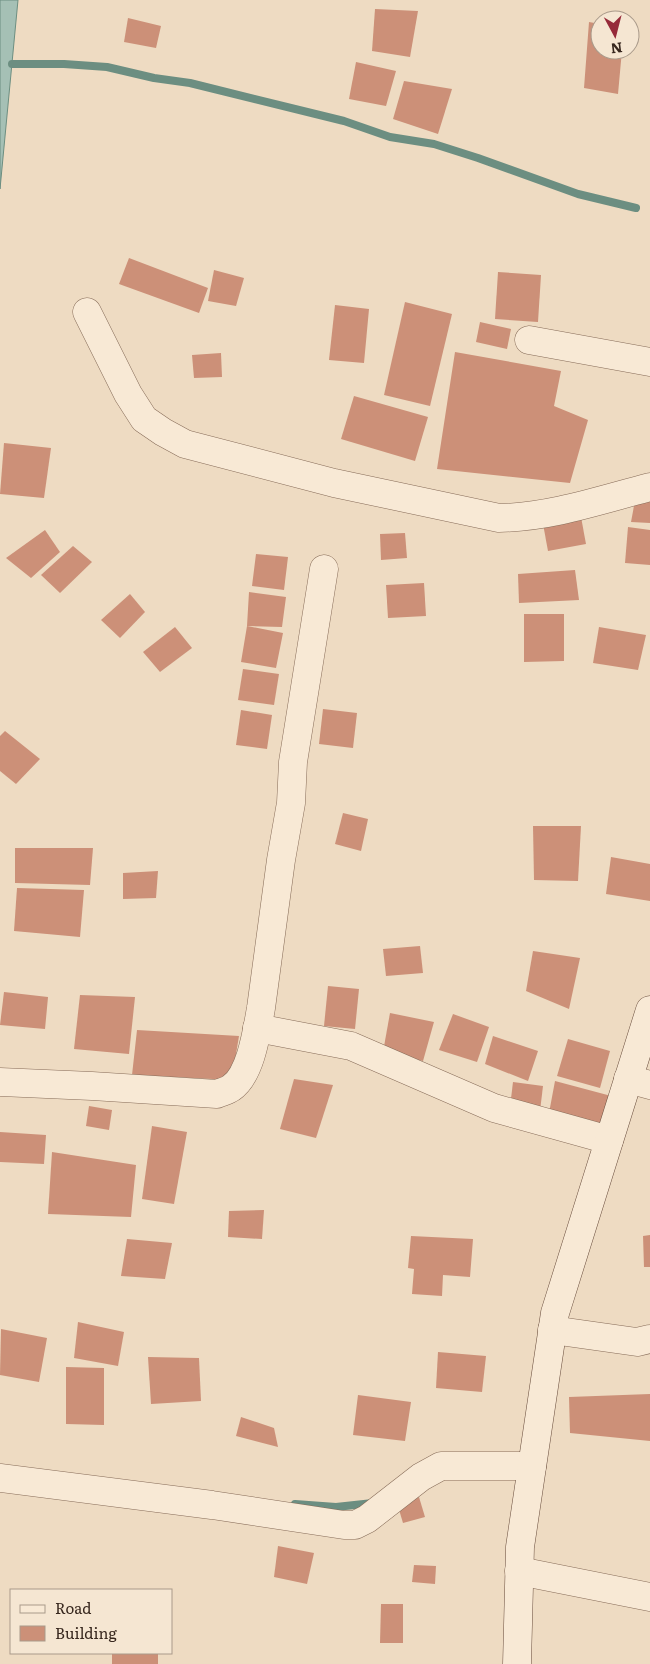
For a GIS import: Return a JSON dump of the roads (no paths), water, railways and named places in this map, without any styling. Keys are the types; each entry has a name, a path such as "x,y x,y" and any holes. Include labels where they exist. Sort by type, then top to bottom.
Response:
{"street":[{"path":"87,312 128,394 144,419 185,444 334,483 499,518 548,514 650,487"},
{"path":"529,340 650,362"},
{"path":"0,1082 216,1094 232,1088 245,1072 257,1028 291,803 293,762 324,569"},
{"path":"517,1664 520,1547 555,1313 609,1140 639,1082 650,1010"},
{"path":"257,1028 351,1046 494,1108 609,1140"},
{"path":"552,1330 637,1342 650,1339"},
{"path":"0,1478 355,1525 366,1520 420,1477 441,1466 532,1466"},
{"path":"519,1571 650,1597"}],"waterway":[{"path":"12,64 64,64 107,67 154,78 190,83 344,121 390,137 434,144 578,194 636,208"},
{"path":"295,1504 336,1507 373,1503"}]}
